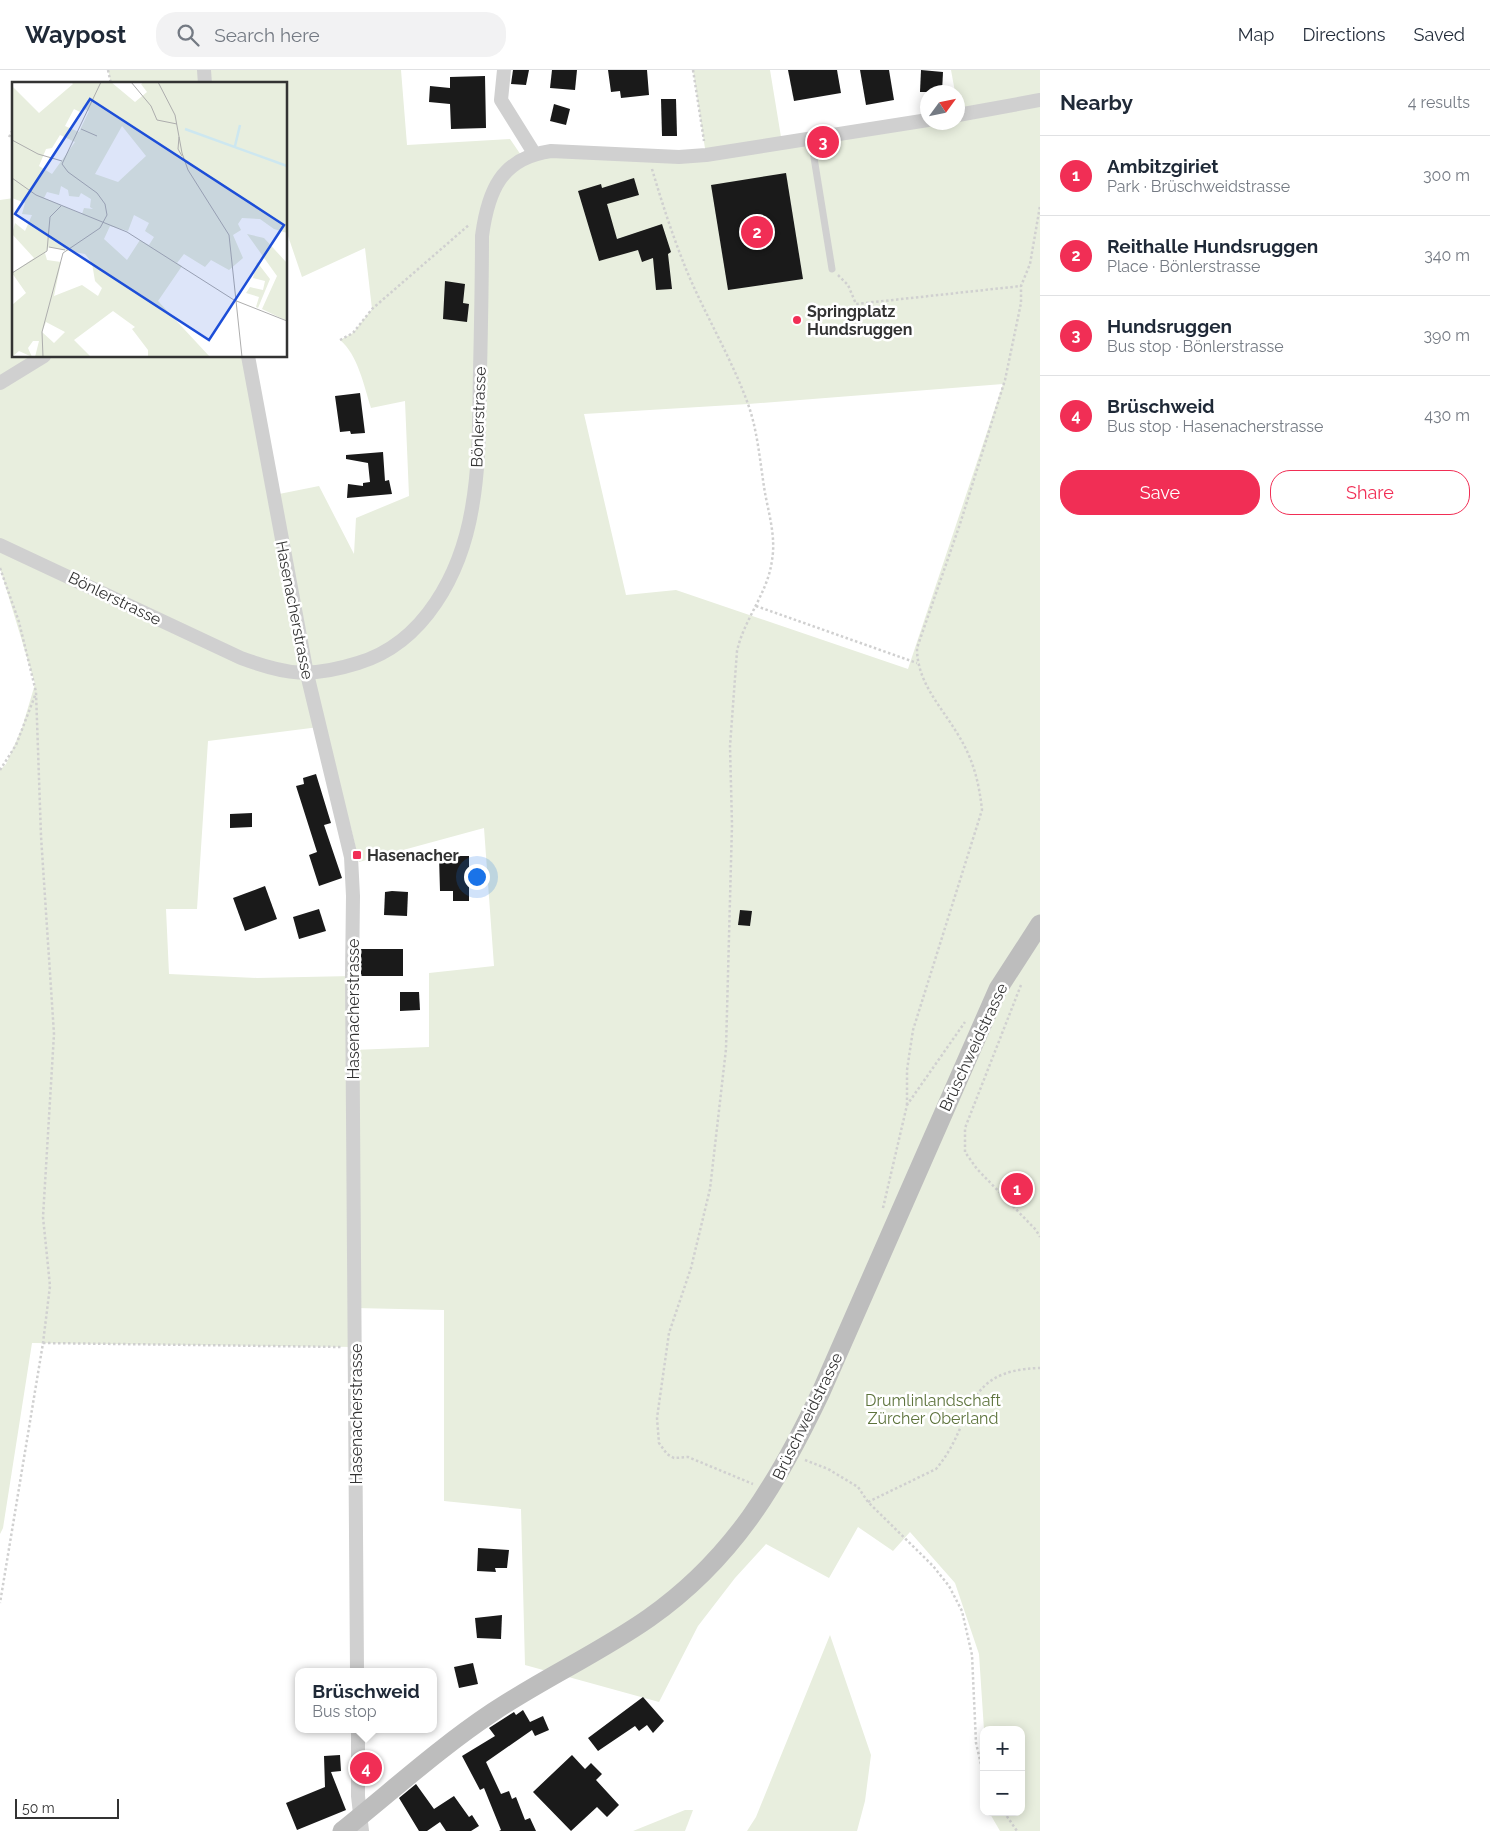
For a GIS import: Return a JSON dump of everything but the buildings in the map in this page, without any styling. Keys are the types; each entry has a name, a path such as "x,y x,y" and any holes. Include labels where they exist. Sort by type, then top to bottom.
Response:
{"street":[{"path":"504,70 501,100 534,153"},
{"path":"965,114 1040,100"},
{"name":"Bönlerstrasse","path":"0,545 13,549 241,658 263,666 307,674 342,668 372,659 394,648 417,628 435,606 456,563 472,509 479,447 482,236 486,209 496,185 512,165 534,153 568,150 650,155 706,155 920,121"},
{"path":"0,383 41,358"},
{"name":"Hasenacherstrasse","path":"248,358 307,674 351,857 353,896 357,1668"},
{"name":"Brüschweidstrasse","path":"342,1831 361,1824 409,1774 492,1713 617,1639 665,1606 716,1560 748,1522 791,1454 998,989 1040,924"},
{"path":"358,1733 361,1824"}],"lane":[{"path":"811,139 832,269"}],"path":[{"path":"693,70 706,155"},
{"path":"8,137 12,131"},
{"path":"650,155 664,208 686,269 748,404 754,427 772,537 772,552 766,586 736,651 730,746 732,825 726,1049 710,1189 691,1268 668,1333 657,1418 659,1443 667,1454 674,1458 688,1457 735,1476"},
{"path":"882,1208 907,1105 907,1070 913,1030 982,810 978,777 959,735 924,683 917,663 917,648 960,524 1005,380 1021,302 1021,286 1030,264 1040,206"},
{"path":"340,340 353,333 372,309 486,209"},
{"path":"832,269 848,285 856,304 1021,286"},
{"path":"0,568 19,622 36,692 41,836 54,1034 43,1217 50,1286 43,1343 0,1603"},
{"path":"756,606 917,663"},
{"path":"0,770 16,744 36,692"},
{"path":"1022,976 1021,986 965,1128 965,1152 977,1169 1036,1230 1040,1237"},
{"path":"907,1105 970,1017"},
{"path":"43,1343 355,1347"},
{"path":"868,1502 936,1468 944,1459 972,1403 985,1384 1019,1369 1040,1368"},
{"path":"791,1454 828,1469 858,1487 868,1502 933,1566 949,1586 962,1612 972,1655 976,1743 983,1771"},
{"path":"1007,1816 1016,1831"}],"green space":[{"name":"Drumlinlandschaft Zürcher Oberland","path":"108,70 401,70 407,145 510,139 523,158 706,155 693,70 770,70 782,143 920,123 920,130 965,130 965,85 954,85 951,70 1040,70 1040,1831 1000,1831 991,1816 1025,1816 1025,1726 984,1726 979,1654 955,1583 910,1532 893,1551 858,1527 829,1578 766,1544 735,1578 698,1626 659,1702 525,1665 521,1509 444,1501 444,1310 355,1308 355,1347 32,1343 3,1528 0,1534 0,770 6,764 22,728 35,684 0,568 0,200 12,198 12,358 248,358 274,495 319,486 354,554 356,518 409,496 405,401 371,408 356,362 340,340 353,333 372,309 365,248 302,277 288,236 288,82 111,82","holes":["1003,384 908,669 676,590 626,595 584,414 748,404","319,727 351,828 359,862 484,828 494,966 429,973 429,1047 353,1050 352,976 257,978 169,974 166,909 197,909 208,741"]},
{"path":"830,1635 871,1755 865,1801 857,1831 747,1831 756,1817"},
{"path":"685,1810 693,1810 685,1831 633,1831"}],"place":[{"name":"Hundsruggen","path":"823,142"},
{"name":"Reithalle Hundsruggen","path":"757,232"},
{"name":"Springplatz Hundsruggen","path":"797,320"},
{"name":"Hasenacher","path":"357,855"},
{"name":"Ambitzgiriet","path":"1017,1189"},
{"name":"Brüschweid","path":"366,1768"}]}
